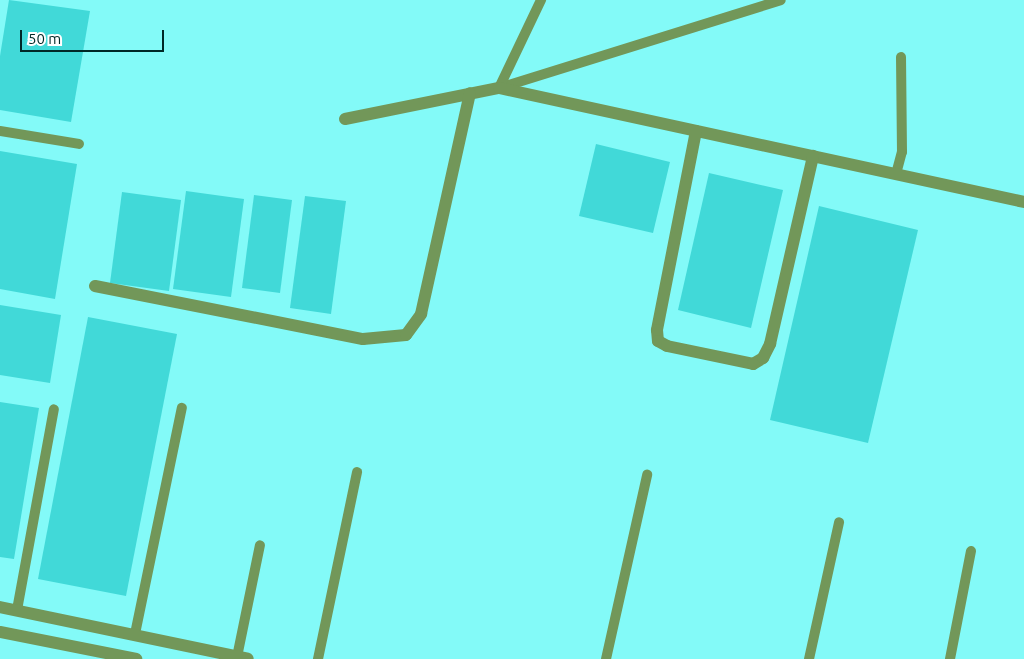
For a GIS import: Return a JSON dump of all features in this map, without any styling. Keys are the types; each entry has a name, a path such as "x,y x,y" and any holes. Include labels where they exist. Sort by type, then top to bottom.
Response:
{"street":[{"path":"345,119 499,88 1024,202"},
{"path":"95,286 363,339 406,335 421,314 470,93"},
{"path":"696,130 657,330 658,340 667,346 753,364 763,358 770,344 813,156"},
{"path":"0,607 242,658"},
{"path":"0,632 136,659"}],"lane":[{"path":"499,88 541,0"},
{"path":"499,88 781,0"},
{"path":"896,174 902,152 901,57"},
{"path":"0,131 79,144"},
{"path":"17,610 54,408"},
{"path":"135,634 182,408"},
{"path":"318,659 357,472"},
{"path":"606,659 647,475"},
{"path":"809,659 839,522"},
{"path":"242,658 260,545"},
{"path":"950,659 971,551"}],"building":[{"path":"9,0 90,11 71,122 0,110 0,56"},
{"path":"596,144 670,162 653,233 579,216"},
{"path":"0,151 77,164 55,299 0,289"},
{"path":"709,173 783,190 751,328 678,310"},
{"path":"186,191 244,199 231,297 173,289"},
{"path":"122,192 181,200 169,291 110,283"},
{"path":"254,195 292,200 280,293 242,288"},
{"path":"305,196 346,201 331,314 290,308"},
{"path":"819,206 918,230 868,443 770,420"},
{"path":"0,305 61,315 50,383 0,375"},
{"path":"88,317 177,334 126,596 38,579"},
{"path":"0,402 39,408 14,559 0,557"}]}
